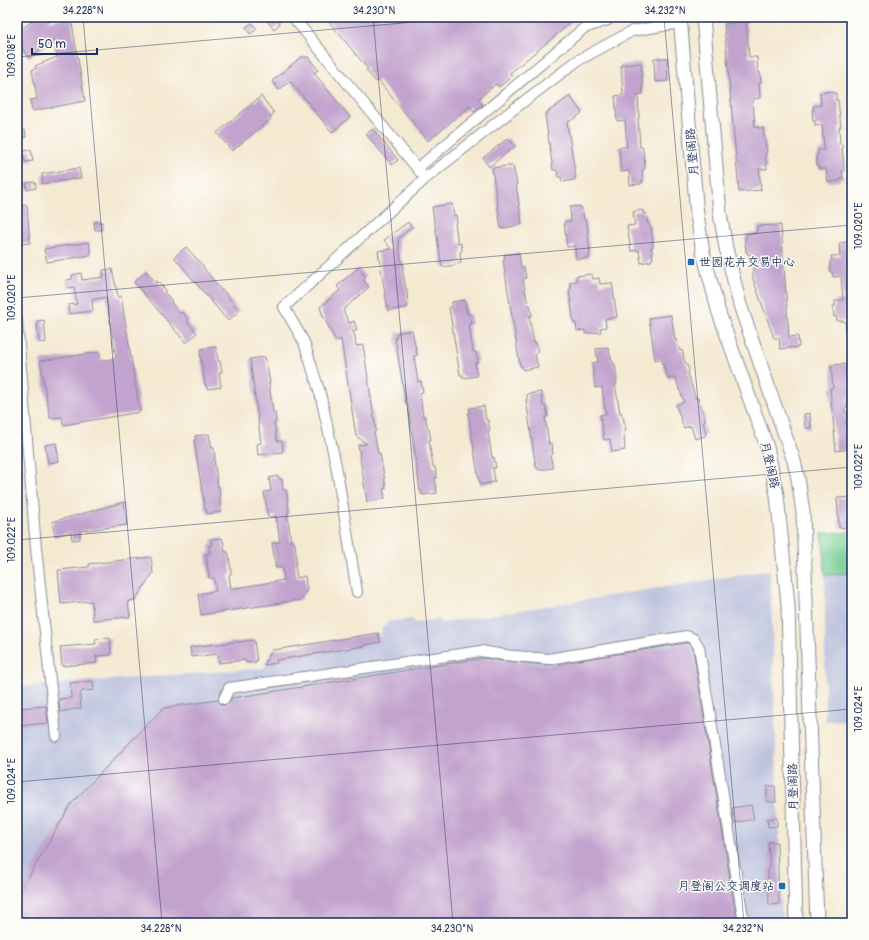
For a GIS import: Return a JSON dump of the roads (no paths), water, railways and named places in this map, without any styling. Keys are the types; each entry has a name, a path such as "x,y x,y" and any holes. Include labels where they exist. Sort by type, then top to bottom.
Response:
{"main road":[{"name":"月登阁路","path":"703,17 720,212 726,248 740,305 794,461 803,512 817,923"},
{"name":"月登阁路","path":"680,20 696,215 702,252 719,313 767,447 777,495 788,605 796,923"}],"street":[{"path":"293,17 426,178"},
{"path":"418,168 584,28 608,20 606,17"},
{"path":"357,592 336,465 320,393 304,342 284,307 426,178 577,61 632,31 680,20"},
{"path":"17,320 36,548 56,736"},
{"path":"224,699 229,688 481,650 504,655 548,659 686,636 694,639 699,647 744,923"}],"place":[{"name":"世园花卉交易中心","path":"691,262"},
{"name":"月登阁公交调度站","path":"782,886"}]}
